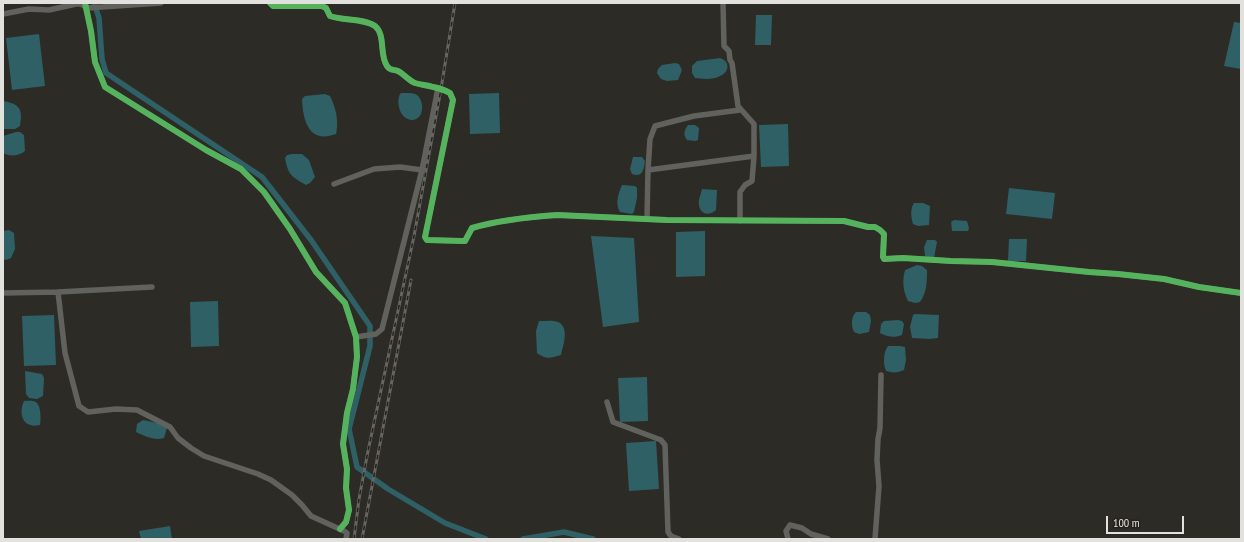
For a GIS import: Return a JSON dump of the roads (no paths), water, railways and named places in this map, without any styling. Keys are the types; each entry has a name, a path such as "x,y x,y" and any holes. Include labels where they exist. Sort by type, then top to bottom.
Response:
{"street":[{"path":"3,14 29,9 50,10 76,4 104,6 161,3"},
{"path":"270,3 273,6 322,6 326,8 330,16 365,22 374,26 378,30 382,42 384,61 387,67 391,70 398,71 406,79 415,83 438,88 450,93 453,100 425,237 427,240 465,241 472,228 484,224 540,216 564,215 740,221 844,221 858,225 875,227 880,230 884,234 884,259 903,258 951,262 992,262 1164,279 1199,287 1241,293"},
{"path":"723,3 724,46 730,55 730,60 732,63 738,106 754,124 752,181 740,192 740,221"},
{"path":"88,6 95,62 104,87 241,170 259,188 290,229 316,272 345,303 356,337 357,357 343,444 347,469 346,488 349,510 346,522 340,529"},
{"path":"356,337 376,334 382,329 384,323 422,170 438,88"},
{"path":"648,219 648,170 650,139 655,126 694,116 740,110"},
{"path":"648,170 754,156"},
{"path":"334,184 374,169 400,167 422,170"},
{"path":"3,293 58,292 152,287"},
{"path":"58,292 65,353 80,406 88,412 116,409 137,410 170,427 178,438 204,456 258,474 271,480 292,495 311,516 347,533 346,539"},
{"path":"875,539 879,486 877,460 880,428 881,375"},
{"path":"607,402 613,422 661,440 665,444 668,532 671,536 679,539"},
{"path":"788,539 786,531 790,525 802,528 811,534 828,539"}],"water":[{"path":"756,15 772,15 771,45 755,45"},
{"path":"1234,22 1241,23 1241,69 1224,66"},
{"path":"39,34 45,86 12,90 6,38"},
{"path":"720,58 727,64 728,67 726,72 711,79 695,78 692,73 692,66 697,61"},
{"path":"675,63 679,64 682,70 678,80 667,81 661,79 657,73 658,69 662,65"},
{"path":"401,93 412,93 418,95 420,98 422,112 416,119 408,119 401,113 398,101"},
{"path":"499,93 500,133 470,134 469,94"},
{"path":"325,94 330,96 334,105 337,119 337,129 336,134 319,136 309,128 306,122 302,99 305,96"},
{"path":"3,101 9,102 19,108 21,115 20,126 15,129 3,129"},
{"path":"788,124 789,166 761,167 759,125"},
{"path":"688,125 695,125 699,128 698,140 687,140 684,132"},
{"path":"20,132 24,135 25,151 14,155 3,153 3,136"},
{"path":"302,154 309,160 315,177 310,183 306,185 289,172 285,158 287,155"},
{"path":"633,157 642,157 645,161 642,172 638,175 632,174 630,169"},
{"path":"622,185 635,186 637,188 637,198 634,212 632,214 620,212 618,209 619,192"},
{"path":"1009,188 1055,193 1052,219 1006,214"},
{"path":"702,189 717,190 716,210 714,212 706,214 701,211 699,201"},
{"path":"914,203 923,203 930,206 929,225 918,226 913,224 911,213"},
{"path":"954,220 967,221 969,228 968,231 952,231 951,222"},
{"path":"9,230 14,233 15,249 11,258 6,260 3,259 3,231"},
{"path":"705,231 705,276 676,277 676,232"},
{"path":"591,236 634,238 639,322 603,327"},
{"path":"1009,239 1027,239 1026,261 1008,261"},
{"path":"927,240 935,240 937,242 934,258 925,256 924,247"},
{"path":"917,265 922,266 927,270 927,278 925,291 922,298 920,302 915,303 908,301 903,282 905,270"},
{"path":"218,301 219,346 191,347 190,302"},
{"path":"856,312 866,312 870,315 871,321 869,332 859,334 854,332 852,321"},
{"path":"54,315 56,365 24,366 22,316"},
{"path":"913,315 939,315 938,338 912,338 910,327"},
{"path":"539,321 554,321 562,324 565,337 561,355 549,358 543,357 537,353 536,331"},
{"path":"884,321 902,321 904,324 902,335 891,337 880,333 881,324"},
{"path":"888,346 905,347 906,360 904,370 900,372 886,371 884,358"},
{"path":"25,371 42,374 44,378 43,396 37,399 29,398 26,394"},
{"path":"647,377 648,421 620,422 618,378"},
{"path":"24,401 34,401 37,403 41,420 40,425 29,425 23,419 22,406"},
{"path":"143,420 162,424 167,428 164,438 153,438 136,432 137,424"},
{"path":"656,441 659,489 629,491 626,443"},
{"path":"170,526 172,539 141,539 139,531"}],"waterway":[{"path":"94,3 99,18 102,59 106,73 262,177 311,240 370,326 370,346 349,429 357,467 388,489 445,523 486,539"},
{"path":"523,539 564,532 593,539"}],"railway":[{"path":"354,539 359,499 368,451 414,236 455,3"},
{"path":"362,539 411,280"}]}
